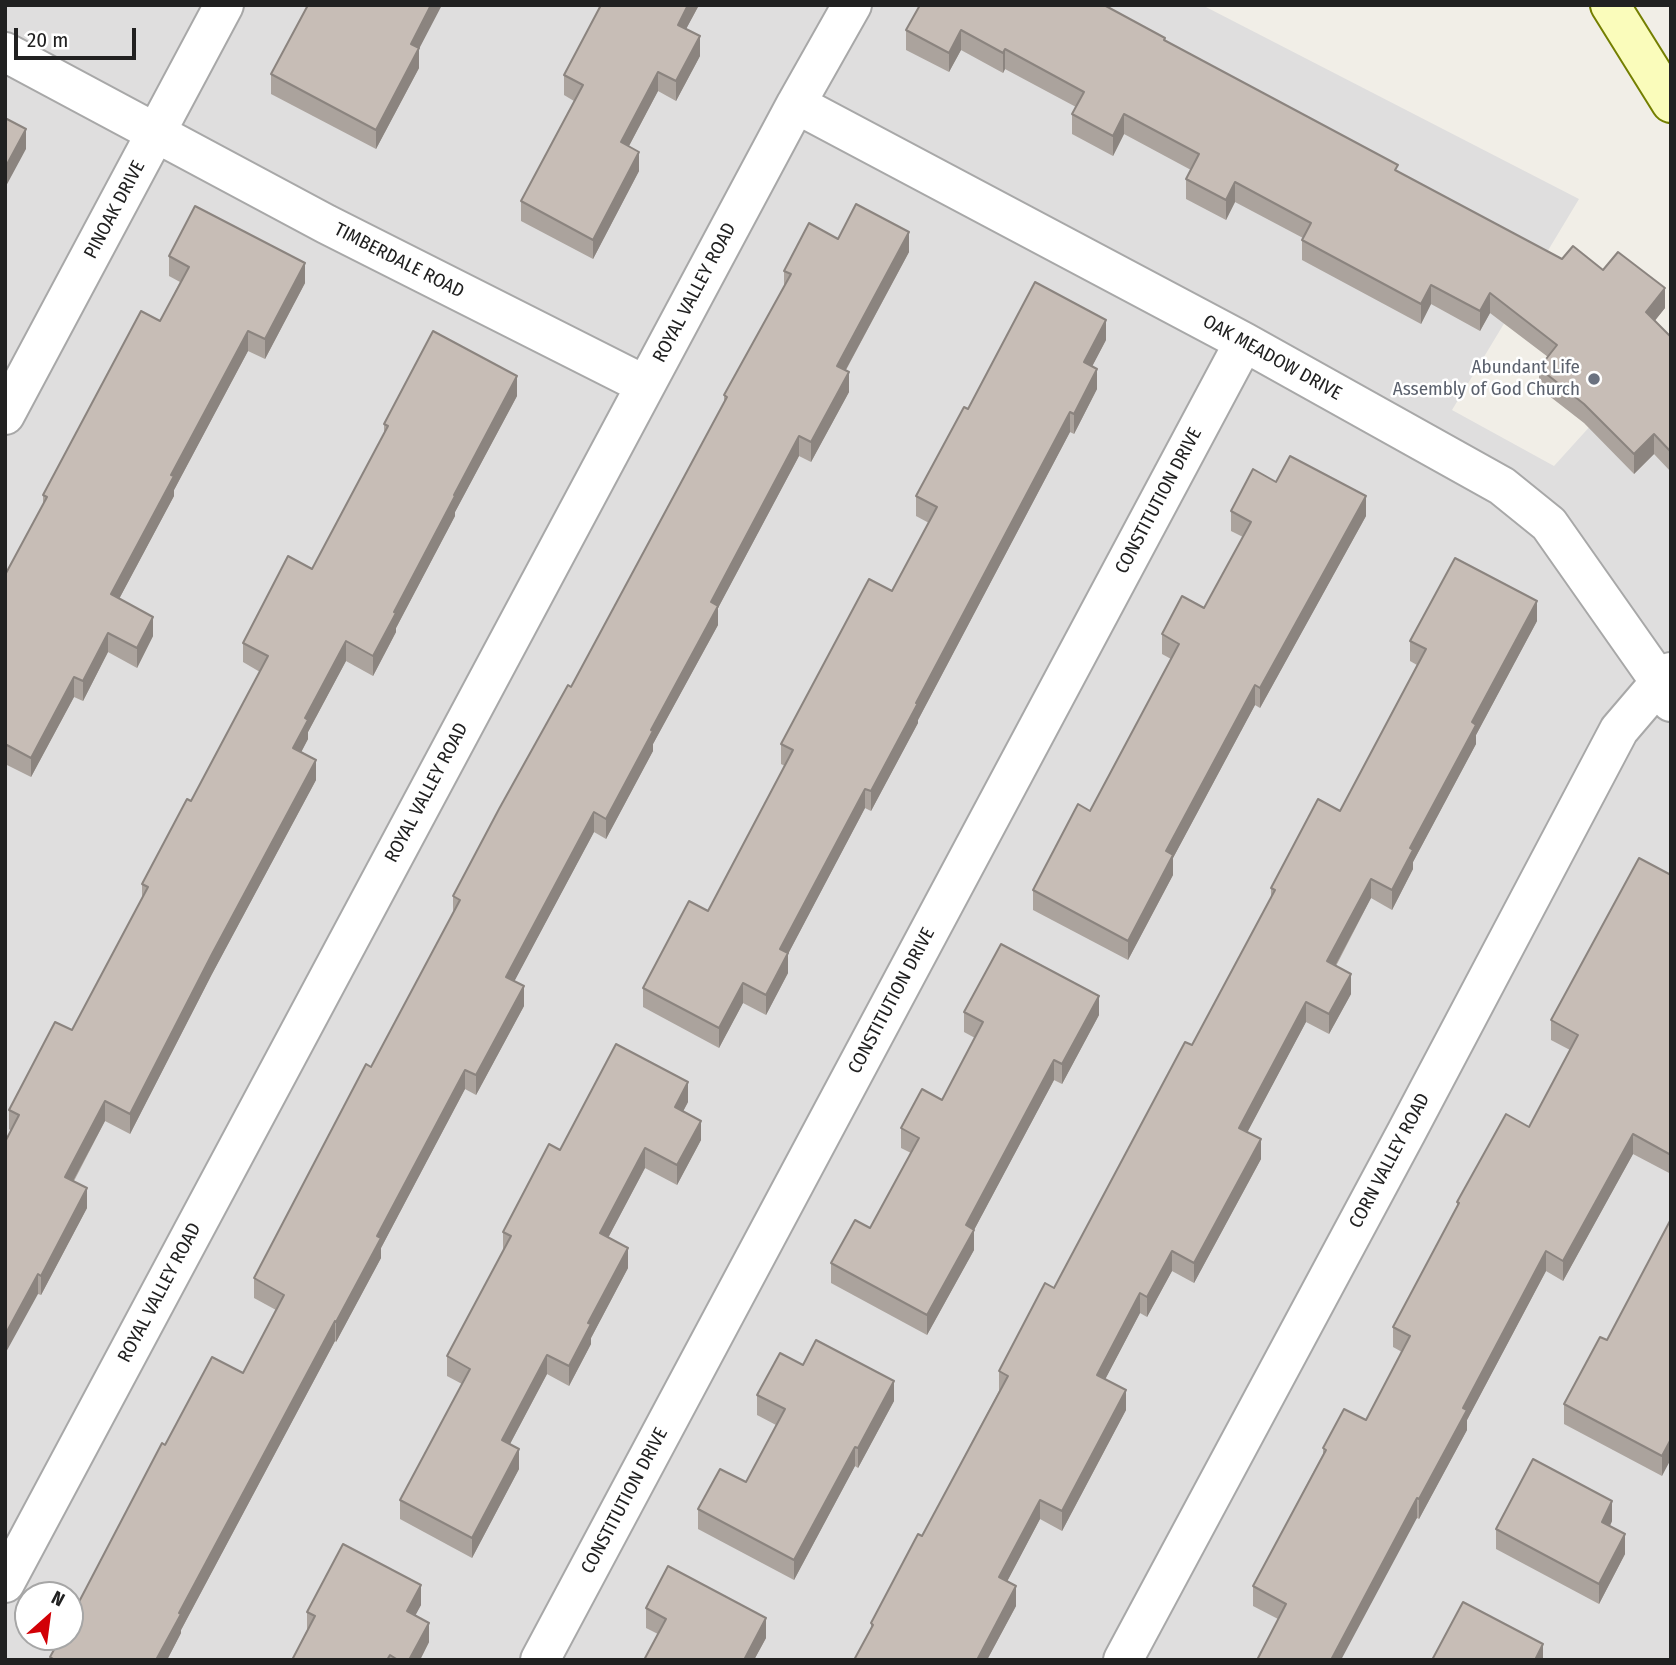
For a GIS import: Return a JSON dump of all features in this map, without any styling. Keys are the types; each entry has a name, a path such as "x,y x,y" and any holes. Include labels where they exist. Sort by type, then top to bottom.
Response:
{"main road":[{"path":"1610,5 1671,103"}],"street":[{"name":"PINOAK DRIVE","path":"5,415 224,5"},
{"name":"ROYAL VALLEY ROAD","path":"5,1583 645,385 852,5"},
{"name":"TIMBERDALE ROAD","path":"5,52 326,224 645,385"},
{"name":"OAK MEADOW DRIVE","path":"796,104 1244,342 1502,486 1549,524 1667,685"},
{"name":"CONSTITUTION DRIVE","path":"540,1660 1244,342"},
{"name":"CORN VALLEY ROAD","path":"1123,1660 1619,730 1667,685"}],"shaded area":[{"path":"5,5 1202,5 1579,199 1452,410 1554,466 1671,337 1671,1660 5,1660"}],"building":[{"path":"308,5 431,5 411,44 419,48 376,130 271,74"},
{"path":"601,5 688,5 678,25 700,36 676,81 658,72 621,142 639,152 593,240 521,201 583,85 564,75"},
{"path":"920,5 1104,5 1398,165 1395,170 1562,259 1573,246 1603,270 1618,252 1665,288 1646,312 1671,337 1671,452 1654,434 1634,454 1584,404 1539,368 1557,345 1490,293 1480,311 1431,285 1421,304 1302,240 1311,223 1235,182 1226,200 1186,179 1199,154 1124,114 1113,136 1072,114 1084,92 1005,49 1003,53 961,30 949,53 906,30"},
{"path":"5,118 26,129 5,168"},
{"path":"856,204 909,232 837,366 849,372 811,442 799,436 711,602 718,606 606,819 594,812 506,977 524,986 476,1075 465,1070 377,1236 381,1238 156,1660 55,1660 50,1657 53,1651 84,1651 84,1592 162,1443 165,1445 212,1357 243,1373 284,1295 254,1278 366,1064 371,1067 460,900 453,896 499,809 568,685 571,687 727,397 724,395 791,274 784,271 809,223 838,239"},
{"path":"195,206 305,263 265,339 248,331 111,594 153,617 137,648 108,633 83,681 74,677 31,758 5,744 5,575 47,497 43,495 141,311 160,321 189,267 169,256"},
{"path":"1035,282 1106,320 1084,362 1097,369 1074,414 1070,412 871,791 865,789 780,949 788,953 766,995 743,983 719,1028 643,988 689,901 708,911 793,750 781,744 869,579 892,591 937,507 916,496 964,407 968,409"},
{"path":"433,331 517,376 373,656 346,641 305,718 308,720 293,748 316,760 130,1114 105,1101 65,1177 87,1188 41,1276 38,1274 5,1335 5,1142 19,1115 9,1110 55,1022 72,1030 148,887 142,884 187,799 191,801 268,656 243,643 288,556 312,569 388,426 384,424"},
{"path":"1290,456 1366,496 1260,688 1255,685 1166,851 1173,855 1128,941 1033,890 1078,804 1090,811 1179,644 1162,634 1182,596 1204,608 1251,522 1231,511 1253,469 1276,482"},
{"path":"1455,558 1537,601 1472,722 1476,725 1410,848 1413,850 1392,890 1371,879 1327,961 1351,974 1329,1014 1306,1002 1239,1128 1261,1139 1194,1263 1172,1251 1147,1297 1140,1293 1097,1375 1126,1390 1062,1511 1040,1500 999,1577 1016,1586 977,1660 854,1660 918,1534 922,1536 1008,1376 999,1371 1045,1283 1054,1288 1185,1042 1192,1045 1275,890 1271,888 1318,799 1340,811 1426,649 1410,641"},
{"path":"1639,858 1671,875 1671,1155 1633,1134 1563,1261 1546,1251 1463,1408 1467,1410 1331,1660 1257,1660 1286,1604 1253,1586 1326,1450 1323,1448 1344,1409 1366,1420 1410,1336 1393,1327 1506,1114 1529,1127 1578,1035 1551,1020"},
{"path":"1001,944 1099,996 1062,1064 1054,1060 966,1225 974,1230 927,1315 831,1263 855,1220 870,1228 919,1138 901,1128 922,1089 942,1100 983,1022 964,1012"},
{"path":"616,1044 688,1082 675,1107 701,1121 677,1165 645,1148 600,1233 628,1248 588,1323 591,1324 569,1366 547,1355 502,1440 519,1449 472,1538 400,1500 470,1369 447,1356 511,1236 503,1232 549,1144 560,1150"},
{"path":"1671,1219 1671,1439 1662,1456 1564,1404 1600,1337 1607,1340"},
{"path":"816,1340 894,1381 794,1560 698,1509 720,1469 746,1482 785,1409 757,1395 780,1353 803,1365"},
{"path":"1533,1459 1612,1501 1602,1522 1625,1534 1599,1584 1496,1529"},
{"path":"343,1544 421,1585 407,1611 429,1623 409,1660 398,1660 390,1655 387,1660 292,1660 315,1616 307,1612"},
{"path":"668,1566 766,1618 744,1660 644,1660 666,1619 646,1608"},
{"path":"1463,1602 1543,1644 1535,1660 1432,1660"}],"place":[{"name":"Abundant Life Assembly of God Church","path":"1594,379"}]}
